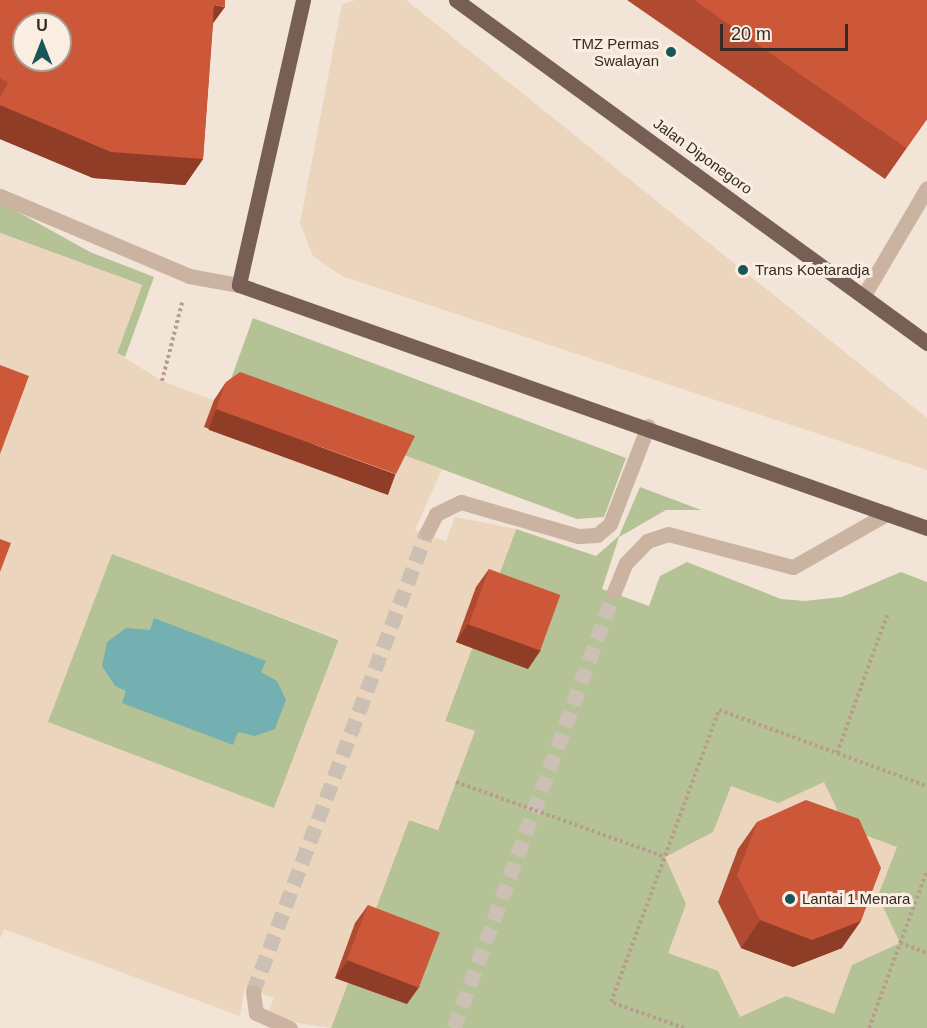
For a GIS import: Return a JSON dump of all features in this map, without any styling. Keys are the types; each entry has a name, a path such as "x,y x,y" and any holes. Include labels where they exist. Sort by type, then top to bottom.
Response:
{"main road":[{"path":"303,0 239,285 648,426 927,528"},
{"name":"Jalan Diponegoro","path":"456,0 927,343"}],"street":[{"path":"864,296 927,188"},
{"path":"0,196 189,276 239,285"},
{"path":"427,532 436,514 461,502 578,536 597,535 610,524 648,426"},
{"path":"614,592 626,563 647,541 668,534 793,567 888,513"},
{"path":"252,992 256,1013 290,1028"}],"path":[{"path":"162,381 189,276"},
{"path":"837,753 888,613"},
{"path":"684,1028 611,1002 719,710 927,786"},
{"path":"456,782 665,856"},
{"path":"869,1028 927,870"},
{"path":"900,943 927,953"}],"green space":[{"path":"0,202 90,252 154,277 125,357 117,353 142,285 0,233"},
{"path":"253,318 626,458 604,517 577,519 227,390"},
{"path":"640,487 701,510 666,510 619,537 602,589 649,606 660,576 687,562 781,599 805,601 842,597 901,572 927,582 927,1028 331,1028 409,820 438,830 474,731 445,721 516,529 596,556 619,536"},
{"path":"112,553 339,640 274,809 47,722"}],"shaded area":[{"path":"356,0 406,0 927,418 927,470 342,276 313,256 300,223 342,4"},
{"path":"0,233 142,285 117,353 162,381 213,400 227,390 442,469 415,530 446,541 455,517 516,529 445,721 475,731 438,830 409,820 331,1028 266,1018 274,998 245,987 240,1016 4,929 0,939","holes":["112,554 339,639 274,808 48,722"]},
{"path":"824,782 846,828 897,847 878,896 900,943 852,965 834,1014 786,996 740,1017 718,971 668,953 686,904 665,857 713,832 731,786 778,803"}],"water":[{"path":"154,618 266,661 261,672 277,681 286,700 275,729 255,736 238,732 233,745 122,703 126,691 115,686 102,666 107,642 126,628 150,630"}],"building":[{"path":"0,0 225,0 225,7 214,5 203,159 111,152 0,105 0,98 8,83 0,78"},
{"path":"694,0 927,0 927,119 906,148"},
{"path":"0,365 29,376 0,454"},
{"path":"240,372 415,436 396,474 216,409 226,382"},
{"path":"0,539 11,543 0,572"},
{"path":"489,569 560,595 540,650 469,624"},
{"name":"Lantai 1 Menara","path":"806,800 859,819 881,868 861,921 812,940 760,920 737,875 757,822"},
{"path":"368,905 440,933 419,988 347,960"}],"tunnel":[{"path":"253,992 427,532"},
{"path":"454,1028 614,592"}],"place":[{"name":"TMZ Permas Swalayan","path":"671,52"},
{"name":"Trans Koetaradja","path":"743,270"},
{"name":"Lantai 1 Menara","path":"790,899"}]}
